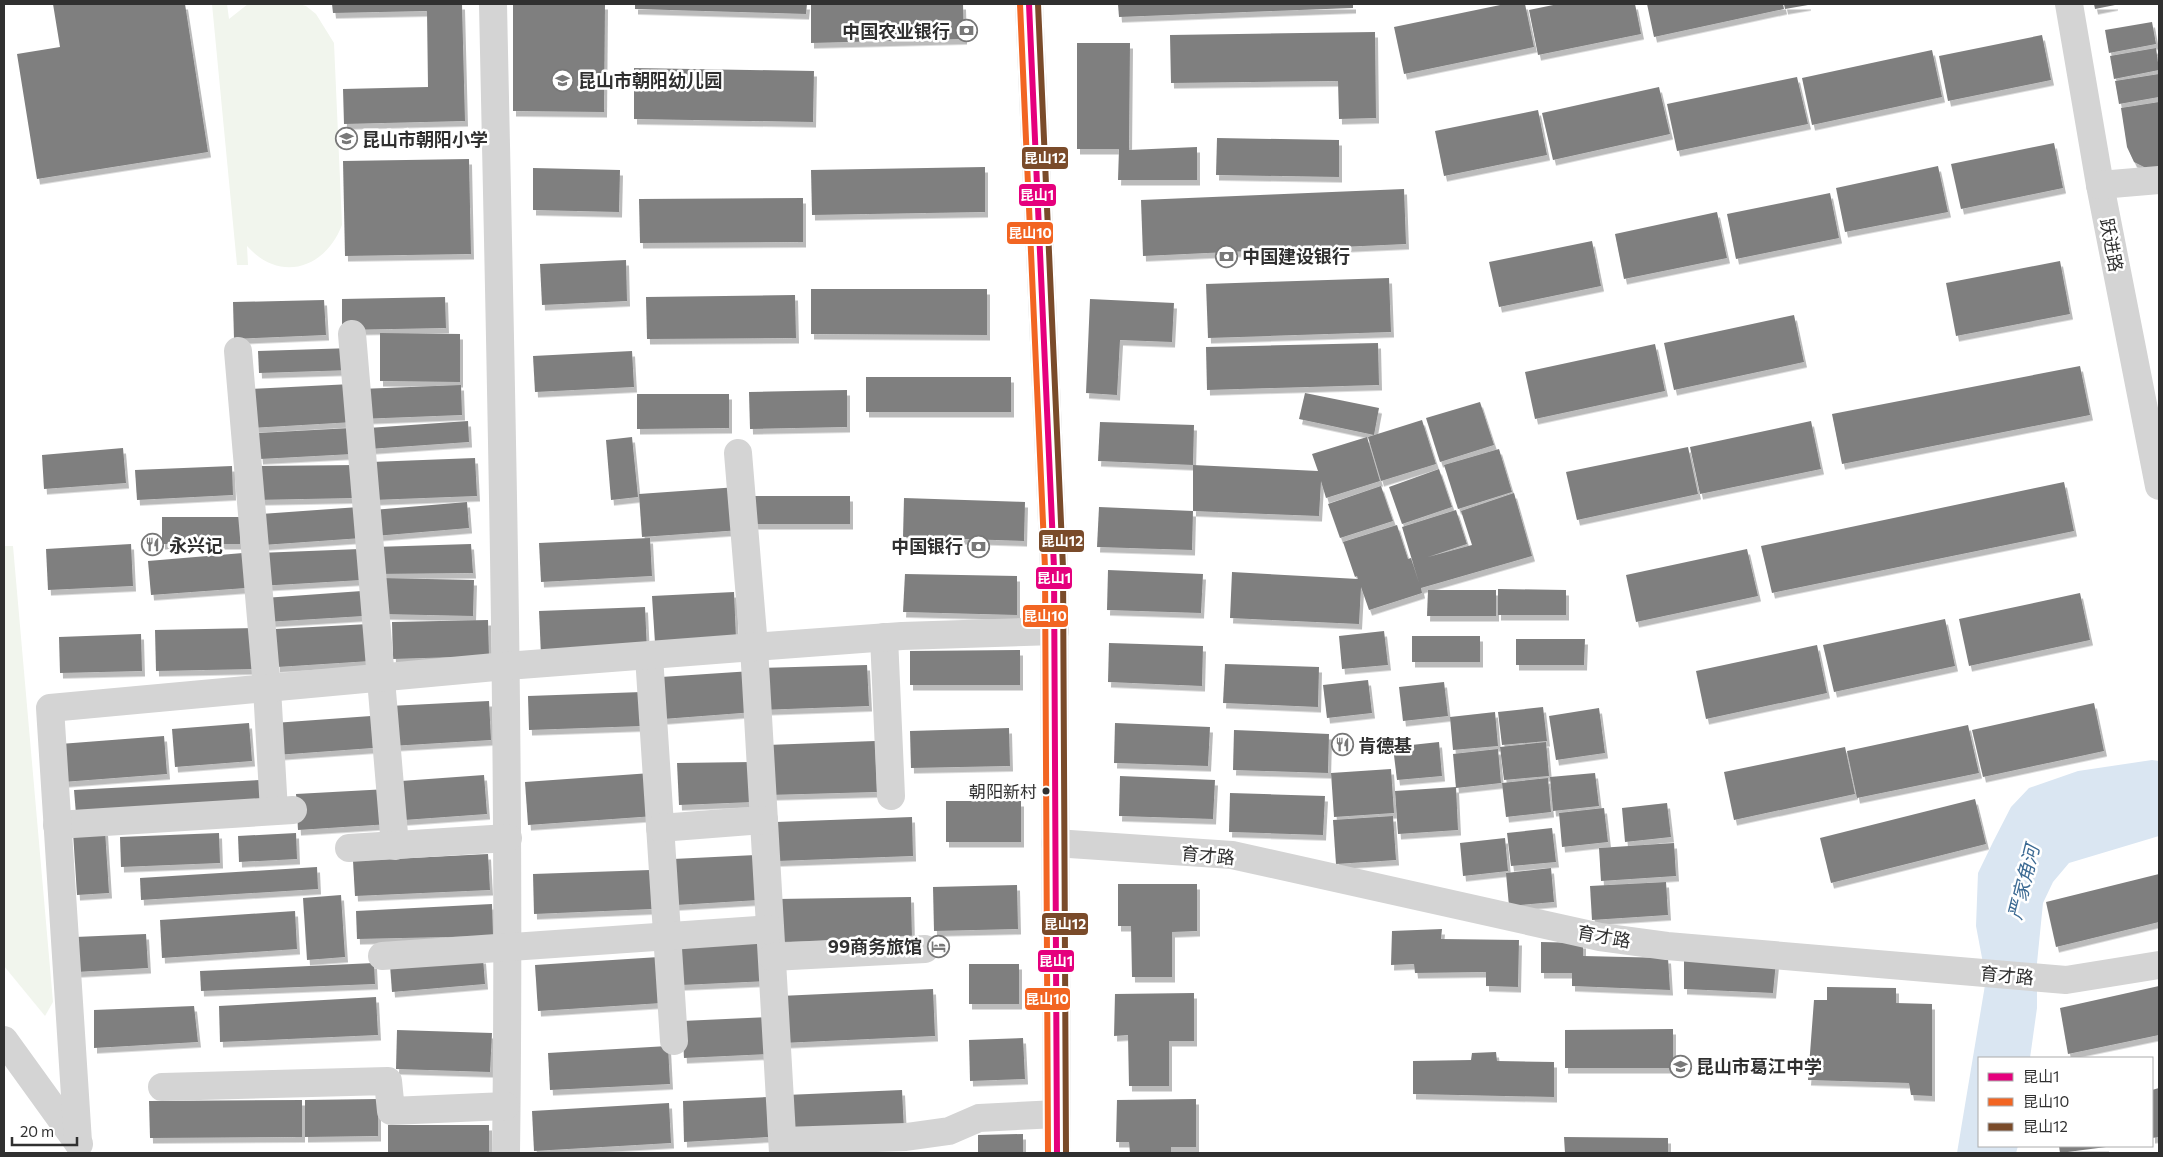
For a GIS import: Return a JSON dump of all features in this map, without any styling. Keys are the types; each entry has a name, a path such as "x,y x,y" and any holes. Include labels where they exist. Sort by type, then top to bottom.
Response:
{"street":[{"path":"493,4 508,838 506,1153"},
{"path":"1029,4 1054,558 1057,1153"},
{"name":"跃进路","path":"2069,4 2100,185 2159,486"},
{"path":"2100,185 2159,180"},
{"path":"352,334 395,846"},
{"path":"57,825 284,811 267,688 238,351"},
{"path":"738,452 754,647 783,1147 906,1137 948,1131 979,1118 1056,1114"},
{"path":"82,1148 57,825 50,708 506,666 884,637 1055,631"},
{"path":"884,637 891,796"},
{"path":"649,656 674,1041"},
{"path":"660,828 764,820"},
{"path":"349,848 508,838"},
{"name":"育才路","path":"1055,843 1232,856 1609,938 1667,946 2066,980 2159,965"},
{"path":"382,956 770,929"},
{"path":"772,956 925,949"},
{"path":"4,1040 82,1148"},
{"path":"162,1087 388,1081 391,1111 506,1106"}],"shaded area":[{"path":"212,4 227,4 229,19 248,4 299,4 306,6 316,14 334,43 342,225 325,252 313,261 300,266 273,265 260,258 247,246 248,265 237,265"},
{"path":"4,546 13,546 53,1002 45,1016 4,966"}],"water":[{"name":"严家角河","path":"2152,760 2159,761 2159,836 2069,863 2053,882 2043,903 2037,963 2037,1008 2030,1057 1978,1057 1978,1147 2018,1147 2016,1153 1957,1153 1986,979 1976,926 1978,873 2011,807 2029,788 2078,771"}],"building":[{"path":"53,4 185,4 208,152 37,179 17,54 60,47"},
{"path":"332,4 462,4 465,121 344,124 343,89 428,87 427,11 333,13"},
{"path":"513,4 605,4 604,112 513,111"},
{"path":"635,4 807,4 806,14 635,9"},
{"path":"811,4 963,4 964,39 811,43"},
{"path":"1118,4 1353,4 1353,8 1119,17"},
{"path":"1505,4 1525,4 1534,47 1404,74 1394,27"},
{"path":"1558,4 1635,4 1641,34 1538,55 1529,10"},
{"path":"1647,4 1783,4 1784,9 1654,37"},
{"path":"1784,4 1808,4 1808,5 1785,9"},
{"path":"2094,4 2115,4 2115,5 2095,9"},
{"path":"2152,22 2156,44 2109,53 2105,30"},
{"path":"1375,32 1376,118 1339,119 1338,81 1171,83 1170,35"},
{"path":"2042,35 2051,80 1948,101 1939,56"},
{"path":"1077,43 1130,43 1129,150 1197,147 1197,180 1118,180 1119,149 1077,149"},
{"path":"2156,48 2159,70 2114,79 2110,56"},
{"path":"1932,50 1942,97 1812,125 1802,78"},
{"path":"634,68 814,71 813,122 634,119"},
{"path":"2159,74 2159,97 2119,104 2115,81"},
{"path":"1797,77 1808,124 1677,151 1667,104"},
{"path":"1659,87 1670,134 1553,160 1542,113"},
{"path":"2159,102 2159,171 2154,172 2134,162 2127,147 2121,108"},
{"path":"1538,110 1547,155 1444,176 1435,131"},
{"path":"1217,138 1339,140 1339,177 1216,175"},
{"path":"2054,143 2063,188 1961,209 1951,164"},
{"path":"469,159 471,254 345,256 343,161"},
{"path":"1938,166 1948,212 1845,232 1836,188"},
{"path":"985,167 985,212 812,215 811,170"},
{"path":"533,168 620,170 619,212 533,210"},
{"path":"1404,189 1406,244 1143,256 1141,200"},
{"path":"1830,193 1839,238 1736,259 1727,214"},
{"path":"803,198 803,242 640,243 639,199"},
{"path":"1717,212 1727,258 1624,279 1615,234"},
{"path":"1592,241 1601,286 1499,307 1489,262"},
{"path":"626,260 627,301 542,305 540,264"},
{"path":"2060,261 2070,314 1956,336 1946,283"},
{"path":"1389,278 1391,332 1208,338 1206,284"},
{"path":"811,289 987,289 987,335 811,334"},
{"path":"795,295 796,338 647,339 646,297"},
{"path":"445,297 446,328 342,330 342,299"},
{"path":"1090,299 1174,303 1172,342 1120,340 1117,395 1086,393"},
{"path":"324,300 326,335 234,339 233,302"},
{"path":"1794,315 1804,362 1674,390 1664,343"},
{"path":"380,333 460,334 460,382 380,381"},
{"path":"1378,343 1379,385 1207,390 1206,347"},
{"path":"1655,344 1665,391 1535,419 1525,372"},
{"path":"353,348 353,370 259,373 258,351"},
{"path":"632,351 634,387 535,392 533,356"},
{"path":"2080,366 2090,415 1842,464 1832,414"},
{"path":"866,377 1011,377 1011,412 866,412"},
{"path":"352,384 354,422 251,428 249,389"},
{"path":"461,385 462,415 360,419 360,389"},
{"path":"847,390 847,427 750,429 749,392"},
{"path":"1305,393 1379,408 1374,435 1299,419"},
{"path":"637,394 729,394 729,428 637,429"},
{"path":"1480,402 1494,445 1440,462 1426,418"},
{"path":"1422,420 1436,464 1381,481 1368,437"},
{"path":"468,421 469,442 369,449 368,428"},
{"path":"1811,421 1821,469 1700,494 1690,447"},
{"path":"1100,422 1194,425 1193,465 1098,461"},
{"path":"351,428 353,454 260,459 258,433"},
{"path":"632,437 638,497 611,500 606,440"},
{"path":"1367,437 1380,481 1326,498 1321,481 1319,516 1193,511 1193,465 1318,471 1312,454"},
{"path":"1688,447 1698,494 1577,520 1566,472"},
{"path":"123,448 126,483 44,489 42,455"},
{"path":"1499,449 1512,492 1458,509 1444,465"},
{"path":"475,458 477,496 373,500 371,462"},
{"path":"357,465 356,498 254,500 255,466"},
{"path":"232,466 233,495 137,500 135,470"},
{"path":"1439,469 1452,507 1402,524 1389,487"},
{"path":"2064,482 2074,531 1772,593 1761,546"},
{"path":"1381,486 1393,521 1340,538 1328,504"},
{"path":"738,487 741,530 642,537 639,494"},
{"path":"1514,493 1532,556 1421,588 1422,593 1369,610 1361,587 1359,624 1230,618 1232,572 1358,579 1357,576 1355,577 1343,542 1397,525 1408,559 1411,558 1419,583 1402,527 1456,510 1467,544 1428,557 1472,545 1461,511"},
{"path":"751,496 850,496 850,524 751,524"},
{"path":"904,498 1025,502 1024,541 903,537"},
{"path":"467,502 469,528 375,536 373,510"},
{"path":"359,507 362,538 263,545 261,514"},
{"path":"1099,507 1193,511 1192,550 1097,547"},
{"path":"162,517 240,517 240,544 162,544"},
{"path":"650,538 652,576 541,582 539,543"},
{"path":"131,544 133,586 48,590 46,549"},
{"path":"471,544 473,573 374,574 374,547"},
{"path":"360,549 362,580 259,586 258,553"},
{"path":"1747,549 1758,596 1636,622 1626,575"},
{"path":"243,553 246,588 151,595 148,561"},
{"path":"1108,570 1203,574 1201,613 1107,610"},
{"path":"905,574 1017,576 1017,615 903,612"},
{"path":"380,578 474,580 473,616 379,614"},
{"path":"1498,589 1566,590 1566,615 1498,615"},
{"path":"1428,590 1496,590 1496,616 1427,616"},
{"path":"362,591 364,616 266,622 264,598"},
{"path":"734,592 736,639 655,643 652,596"},
{"path":"2080,593 2090,640 1969,666 1959,619"},
{"path":"645,607 647,651 541,655 539,611"},
{"path":"1945,619 1955,666 1834,692 1823,645"},
{"path":"488,620 489,656 393,659 392,622"},
{"path":"369,624 371,661 277,667 275,629"},
{"path":"256,628 257,669 156,671 155,630"},
{"path":"1384,631 1388,665 1342,669 1339,636"},
{"path":"141,634 142,671 60,673 59,637"},
{"path":"1412,636 1480,636 1480,662 1412,662"},
{"path":"1516,639 1585,639 1584,665 1516,665"},
{"path":"1109,643 1203,646 1202,686 1108,682"},
{"path":"1817,645 1827,693 1706,719 1696,671"},
{"path":"1020,650 1020,685 910,685 910,651"},
{"path":"1225,664 1319,667 1318,707 1223,703"},
{"path":"867,665 869,706 760,710 759,668"},
{"path":"752,671 755,712 663,719 661,677"},
{"path":"1368,680 1372,713 1327,718 1323,685"},
{"path":"1444,682 1448,716 1403,721 1399,687"},
{"path":"642,692 643,726 529,730 528,696"},
{"path":"489,701 491,740 391,746 389,706"},
{"path":"2094,703 2104,751 1983,777 1972,730"},
{"path":"1543,707 1547,741 1502,745 1498,712"},
{"path":"1599,708 1605,753 1556,760 1549,716"},
{"path":"1495,712 1498,746 1453,750 1450,717"},
{"path":"371,716 373,748 276,755 274,723"},
{"path":"249,723 252,761 175,767 172,729"},
{"path":"1115,723 1210,727 1208,766 1114,763"},
{"path":"1968,725 1979,773 1857,798 1847,751"},
{"path":"1009,728 1010,766 911,768 910,731"},
{"path":"1234,730 1329,734 1328,773 1233,770"},
{"path":"164,736 167,774 63,782 60,744"},
{"path":"875,741 877,792 768,795 767,745"},
{"path":"1439,742 1442,776 1397,780 1393,747"},
{"path":"1546,742 1549,776 1504,780 1500,747"},
{"path":"1845,747 1855,794 1734,820 1724,772"},
{"path":"1498,749 1501,783 1456,788 1453,754"},
{"path":"753,762 754,802 679,805 677,763"},
{"path":"1391,769 1394,813 1334,817 1331,773"},
{"path":"651,773 655,816 528,825 525,782"},
{"path":"1595,773 1599,806 1553,811 1550,777"},
{"path":"484,775 487,814 404,820 401,781"},
{"path":"1120,776 1215,780 1213,819 1119,816"},
{"path":"1548,778 1551,812 1506,817 1502,783"},
{"path":"260,780 262,803 76,814 74,790"},
{"path":"1456,787 1458,830 1398,834 1395,791"},
{"path":"388,789 390,824 298,830 296,794"},
{"path":"1230,793 1325,796 1323,835 1229,832"},
{"path":"1975,799 1986,844 1831,883 1820,838"},
{"path":"946,801 1021,801 1021,842 946,842"},
{"path":"1667,803 1671,837 1625,842 1622,808"},
{"path":"1604,808 1608,842 1562,847 1559,813"},
{"path":"1393,816 1396,860 1336,864 1333,820"},
{"path":"912,817 913,856 777,861 776,822"},
{"path":"1552,828 1556,862 1511,866 1507,833"},
{"path":"105,830 109,893 77,895 73,832"},
{"path":"219,833 220,863 121,867 120,837"},
{"path":"296,833 297,859 239,862 238,836"},
{"path":"1505,838 1508,871 1463,876 1460,843"},
{"path":"1674,843 1676,876 1601,881 1599,848"},
{"path":"488,854 490,890 355,896 353,861"},
{"path":"756,855 759,900 676,905 673,859"},
{"path":"317,867 318,889 141,900 140,878"},
{"path":"1551,868 1554,902 1509,906 1506,873"},
{"path":"650,870 652,909 534,914 533,874"},
{"path":"2159,874 2159,922 2056,947 2046,902"},
{"path":"1666,882 1668,915 1592,920 1590,886"},
{"path":"1118,884 1197,884 1197,931 1172,932 1172,977 1132,977 1131,926 1118,926"},
{"path":"1017,885 1018,929 934,931 933,887"},
{"path":"341,895 345,957 307,960 303,898"},
{"path":"911,897 912,939 778,942 777,899"},
{"path":"492,904 493,936 357,939 356,911"},
{"path":"295,911 297,949 162,958 160,920"},
{"path":"1442,929 1441,939 1519,940 1518,987 1486,986 1486,972 1415,973 1414,964 1391,965 1392,931"},
{"path":"146,934 148,968 76,972 75,937"},
{"path":"768,939 770,981 681,985 679,943"},
{"path":"1541,942 1583,943 1583,956 1668,958 1670,990 1572,986 1572,973 1541,973"},
{"path":"1684,955 1776,962 1773,993 1684,989"},
{"path":"659,957 662,1003 538,1011 535,965"},
{"path":"483,958 485,984 392,992 390,965"},
{"path":"374,963 375,984 201,991 200,971"},
{"path":"969,964 1019,964 1019,1004 969,1004"},
{"path":"2159,986 2159,1035 2068,1054 2060,1008"},
{"path":"1827,987 1896,988 1896,1003 1932,1004 1932,1096 1911,1095 1909,1083 1808,1080 1814,1000 1827,1000"},
{"path":"933,989 935,1036 782,1043 780,996"},
{"path":"1194,993 1194,1041 1169,1041 1169,1086 1129,1086 1128,1035 1114,1036 1115,994"},
{"path":"376,997 378,1035 220,1042 219,1006"},
{"path":"194,1006 198,1042 94,1048 94,1010"},
{"path":"771,1017 772,1054 684,1058 682,1021"},
{"path":"1673,1029 1673,1068 1565,1068 1565,1030"},
{"path":"397,1030 492,1033 490,1072 396,1069"},
{"path":"1023,1038 1025,1079 970,1081 969,1040"},
{"path":"668,1046 670,1084 550,1090 548,1053"},
{"path":"1496,1052 1497,1061 1554,1062 1554,1097 1413,1094 1413,1061 1471,1060 1472,1053"},
{"path":"2159,1088 2159,1137 2153,1138 2153,1090"},
{"path":"902,1090 904,1130 787,1134 786,1095"},
{"path":"767,1097 768,1137 684,1142 683,1101"},
{"path":"378,1099 378,1136 305,1137 305,1100"},
{"path":"1196,1099 1196,1147 1171,1147 1171,1153 1130,1153 1129,1142 1116,1142 1117,1100"},
{"path":"302,1100 302,1137 150,1138 149,1101"},
{"path":"669,1103 671,1143 534,1151 532,1111"},
{"path":"388,1125 489,1125 489,1153 388,1153"},
{"path":"1023,1134 1023,1153 978,1153 978,1135"},
{"path":"1564,1137 1668,1138 1668,1153 1565,1153"},
{"path":"2059,1147 2106,1147 2060,1153"}],"transit line":[{"name":"昆山10","path":"1020,4 1045,568 1048,1153"},
{"name":"昆山1","path":"1029,4 1054,568 1057,1153"},
{"name":"昆山12","path":"1038,4 1063,568 1066,1153"}],"place":[{"name":"中国农业银行","path":"966,31"},
{"name":"昆山市朝阳幼儿园","path":"562,80"},
{"name":"昆山市朝阳小学","path":"346,139"},
{"name":"中国建设银行","path":"1226,256"},
{"name":"永兴记","path":"153,545"},
{"name":"中国银行","path":"979,546"},
{"name":"肯德基","path":"1342,745"},
{"name":"朝阳新村","path":"1046,791"},
{"name":"99商务旅馆","path":"938,946"},
{"name":"昆山市葛江中学","path":"1680,1066"}]}
